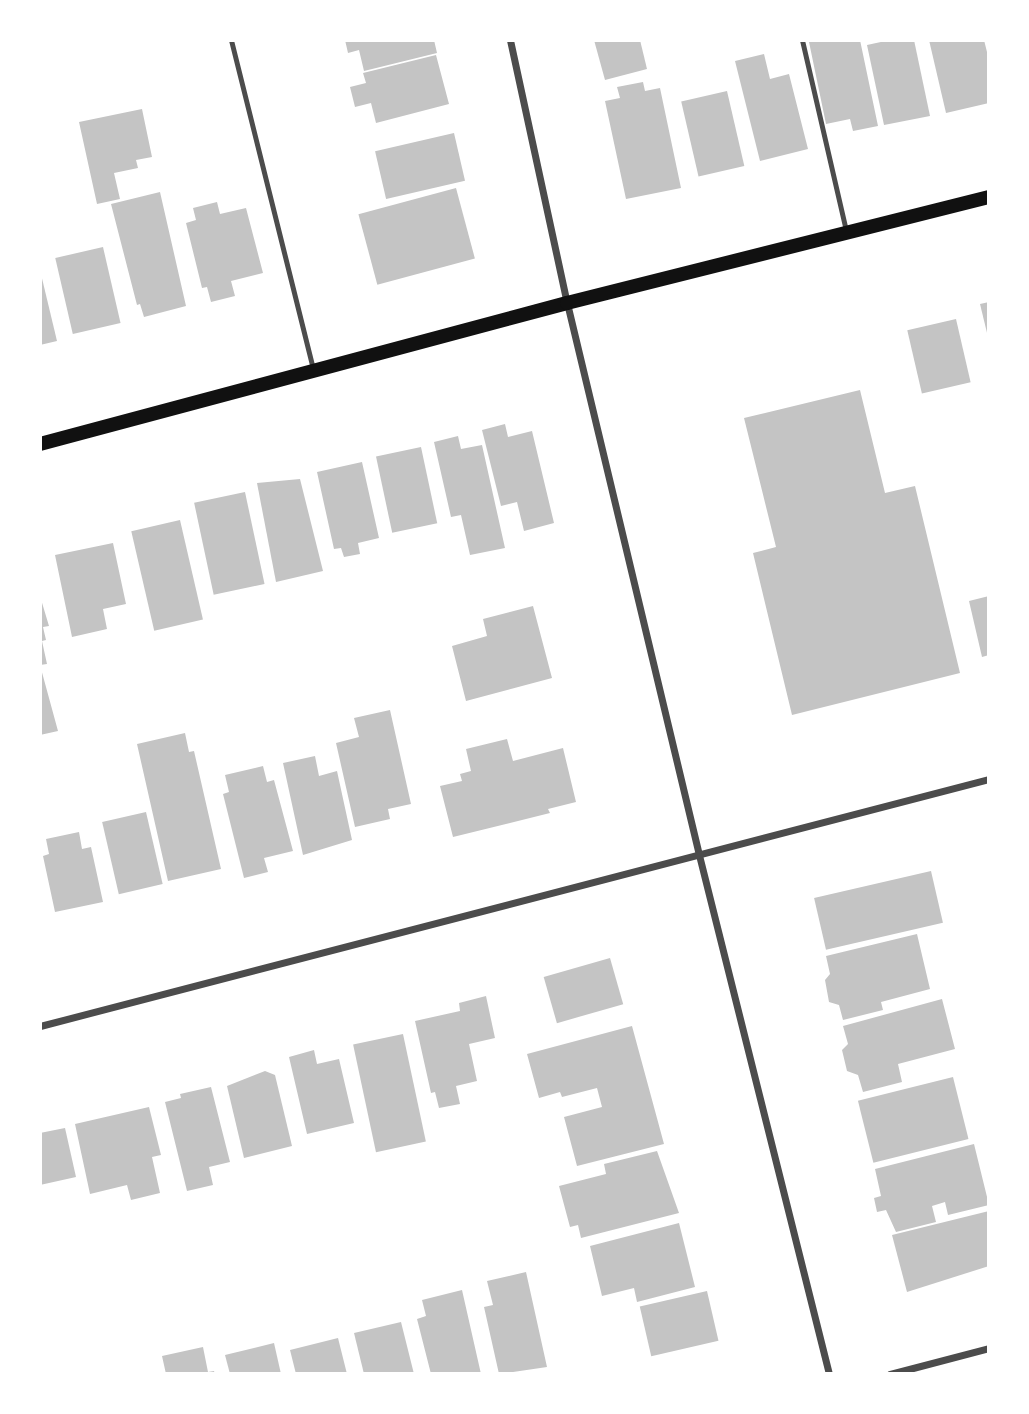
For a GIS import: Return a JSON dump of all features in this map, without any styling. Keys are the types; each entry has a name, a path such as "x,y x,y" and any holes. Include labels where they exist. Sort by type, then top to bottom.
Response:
{"main road":[{"path":"40,443 568,303 989,197"}],"street":[{"path":"510,40 568,303 699,855 829,1374"},
{"path":"40,1027 989,779"},
{"path":"890,1374 989,1348"}],"lane":[{"path":"231,40 313,371"},
{"path":"802,40 846,232"}],"building":[{"path":"345,40 434,40 437,53 364,71 359,50 348,53"},
{"path":"594,40 640,40 647,69 605,80"},
{"path":"860,40 878,126 853,131 850,119 826,124 809,42"},
{"path":"890,40 914,40 930,116 884,125 867,45"},
{"path":"929,40 984,40 989,60 989,103 946,113"},
{"path":"764,54 770,79 789,74 808,149 760,161 735,61"},
{"path":"436,55 449,104 376,123 371,103 355,107 350,87 366,83 363,73"},
{"path":"643,82 645,91 660,88 681,188 626,199 605,101 620,98 617,87"},
{"path":"727,91 744,166 699,177 681,102"},
{"path":"142,109 152,157 136,160 138,168 114,173 120,199 97,204 79,122"},
{"path":"454,133 465,181 386,199 375,151"},
{"path":"456,188 475,259 377,285 358,214"},
{"path":"160,192 186,306 144,317 140,304 137,305 111,204"},
{"path":"217,202 220,214 246,208 263,273 231,281 235,296 211,302 207,287 202,288 186,223 196,220 193,208"},
{"path":"103,247 121,323 73,334 55,258"},
{"path":"40,270 57,341 40,345"},
{"path":"989,302 989,337 988,337 980,304"},
{"path":"956,319 971,382 922,394 907,330"},
{"path":"860,390 885,493 915,486 960,673 792,715 753,553 776,547 744,418"},
{"path":"505,424 508,437 532,431 554,523 524,531 517,502 501,506 482,430"},
{"path":"458,436 461,449 482,445 505,548 470,555 461,515 451,517 434,442"},
{"path":"421,447 437,523 392,533 376,457"},
{"path":"362,462 379,538 358,543 360,554 344,557 341,548 334,549 317,472"},
{"path":"300,479 323,571 276,582 257,483"},
{"path":"245,492 265,584 214,595 194,503"},
{"path":"180,520 203,619 154,631 131,531"},
{"path":"113,543 126,604 103,609 107,629 72,637 55,555"},
{"path":"40,596 49,626 43,627 46,640 42,641 47,664 40,665"},
{"path":"989,596 989,655 982,657 969,601"},
{"path":"533,606 552,678 466,701 452,646 487,636 483,619"},
{"path":"40,665 58,731 40,735"},
{"path":"390,710 411,804 388,809 390,819 355,827 336,743 359,737 354,718"},
{"path":"185,733 189,752 194,751 221,869 168,881 137,744"},
{"path":"507,739 513,761 563,748 576,802 548,809 550,813 453,837 440,786 462,781 460,774 471,771 466,749"},
{"path":"315,756 319,776 337,771 352,840 303,855 283,763"},
{"path":"263,766 267,782 274,780 293,851 264,858 268,872 244,878 223,794 229,792 225,775"},
{"path":"146,812 163,884 119,894 102,822"},
{"path":"79,832 82,849 91,847 103,902 55,912 43,856 49,854 46,839"},
{"path":"931,871 943,923 826,950 814,898"},
{"path":"917,934 930,989 881,1002 883,1010 843,1020 839,1005 829,1002 825,980 830,974 826,956"},
{"path":"610,958 623,1004 557,1023 544,977"},
{"path":"486,996 495,1038 469,1044 477,1081 456,1086 460,1104 439,1108 435,1092 431,1093 415,1021 460,1011 459,1003"},
{"path":"942,999 955,1049 898,1064 902,1082 863,1092 858,1075 847,1071 842,1050 848,1044 843,1026"},
{"path":"632,1026 664,1144 577,1166 564,1117 602,1107 597,1088 562,1097 560,1092 539,1098 527,1054"},
{"path":"403,1034 426,1142 376,1152 353,1045"},
{"path":"314,1050 317,1064 339,1059 354,1123 307,1134 289,1057"},
{"path":"265,1071 275,1075 292,1146 244,1158 227,1086"},
{"path":"953,1077 968,1139 873,1163 858,1101"},
{"path":"211,1087 230,1162 209,1167 213,1185 187,1191 165,1102 181,1098 180,1094"},
{"path":"149,1107 161,1155 152,1157 160,1193 131,1200 127,1185 90,1194 75,1124"},
{"path":"65,1128 76,1177 40,1185 40,1133"},
{"path":"974,1144 989,1205 948,1215 945,1202 932,1206 936,1222 896,1232 886,1210 877,1212 874,1198 881,1196 875,1169"},
{"path":"657,1151 679,1213 581,1238 578,1225 570,1227 559,1186 606,1174 604,1164"},
{"path":"989,1211 989,1266 907,1292 892,1235"},
{"path":"679,1223 695,1287 637,1302 634,1288 602,1296 590,1246"},
{"path":"526,1272 547,1367 499,1374 484,1307 493,1305 487,1281"},
{"path":"462,1290 481,1374 431,1374 417,1319 426,1316 422,1300"},
{"path":"707,1291 718,1341 651,1356 640,1307"},
{"path":"401,1322 414,1374 364,1374 354,1333"},
{"path":"338,1338 347,1374 296,1374 290,1350"},
{"path":"274,1343 281,1374 230,1374 225,1355"},
{"path":"203,1347 208,1372 214,1371 215,1374 166,1374 162,1356"}]}
